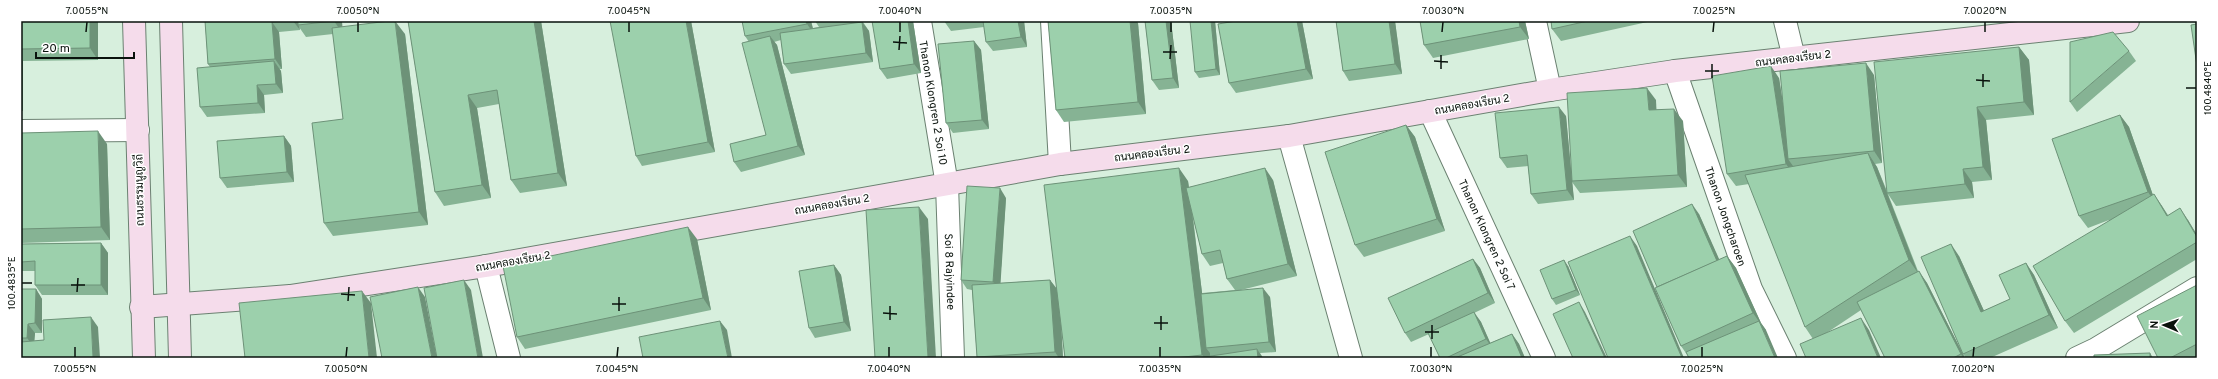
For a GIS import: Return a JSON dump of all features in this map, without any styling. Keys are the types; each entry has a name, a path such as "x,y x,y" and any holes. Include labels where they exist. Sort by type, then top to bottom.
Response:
{"street":[{"name":"ถนนธรรมนูญวิถี","path":"134,21 138,130 141,307 144,358"},
{"name":"Thanon Klongren 2 Soi 10","path":"920,21 947,185"},
{"path":"1052,21 1060,164"},
{"path":"1535,21 1550,90"},
{"path":"1785,21 1794,58"},
{"name":"ถนนคลองเรียน 2","path":"141,307 290,296 486,266 1060,164 1289,136 1550,90 1675,71 1794,58 2056,24 2128,21"},
{"path":"173,22 180,358"},
{"name":"Thanon Jongcharoen","path":"1675,71 1751,289 1785,358"},
{"name":"Thanon Klongren 2 Soi 7","path":"1430,111 1544,358"},
{"path":"21,131 138,130"},
{"path":"1289,136 1351,358"},
{"name":"Soi 8 Rajyindee","path":"947,185 953,358"},
{"path":"486,266 509,358"},
{"path":"2078,358 2096,349 2197,288"}],"building":[{"path":"21,21 90,21 90,48 21,49"},
{"path":"205,21 284,21 272,22 275,59 208,64"},
{"path":"298,21 334,21 298,25"},
{"path":"395,21 419,212 324,223 312,123 343,119 332,28"},
{"path":"408,21 534,21 558,173 511,180 497,90 468,95 482,185 435,192"},
{"path":"610,21 686,21 708,142 636,156"},
{"path":"742,21 806,21 807,24 745,36"},
{"path":"872,21 908,21 914,64 880,69"},
{"path":"983,21 1018,21 1021,37 986,42"},
{"path":"1048,21 1130,21 1138,102 1056,110"},
{"path":"1145,21 1166,21 1173,78 1152,80"},
{"path":"1190,21 1211,21 1216,69 1195,72"},
{"path":"1236,21 1297,21 1306,69 1229,83 1218,24"},
{"path":"1336,21 1389,21 1395,64 1343,71"},
{"path":"1420,21 1519,21 1520,27 1424,45"},
{"path":"1551,21 1588,21 1552,29"},
{"path":"862,22 866,53 784,64 780,33"},
{"path":"2197,24 2197,66 2191,25"},
{"path":"2113,32 2129,51 2070,102 2070,42"},
{"path":"770,36 798,146 734,162 730,144 766,135 742,43"},
{"path":"974,41 982,120 946,123 938,44"},
{"path":"2019,47 2024,102 1977,107 1983,167 1963,169 1965,184 1887,193 1874,62"},
{"path":"274,61 276,84 257,85 258,103 200,107 197,68"},
{"path":"1866,63 1874,151 1788,159 1780,71"},
{"path":"1771,66 1786,164 1727,174 1712,76"},
{"path":"1647,88 1649,110 1674,109 1678,175 1572,181 1567,93"},
{"path":"1559,107 1567,190 1531,194 1527,155 1500,158 1495,113"},
{"path":"2120,115 2148,192 2079,216 2052,139"},
{"path":"1406,125 1437,219 1355,245 1325,152"},
{"path":"98,131 101,227 21,229 21,133"},
{"path":"284,136 287,172 220,178 217,141"},
{"path":"1868,153 1909,260 1805,327 1745,175"},
{"path":"1179,168 1202,355 1175,358 1065,358 1044,185"},
{"path":"1265,168 1288,264 1227,279 1220,250 1202,254 1186,188"},
{"path":"967,186 1000,188 993,282 961,280"},
{"path":"2154,194 2167,216 2180,208 2197,237 2197,242 2065,321 2033,266"},
{"path":"1692,204 1717,261 1657,287 1633,231"},
{"path":"919,207 928,358 875,358 866,210"},
{"path":"688,227 703,298 517,337 503,266"},
{"path":"1630,236 1682,358 1608,358 1568,262"},
{"path":"101,243 101,285 35,285 35,261 21,262 21,244"},
{"path":"1951,244 1981,312 2010,299 1999,275 2026,263 2049,315 1963,354 1921,257"},
{"path":"1727,256 1753,313 1681,346 1655,288"},
{"path":"1473,259 1488,293 1405,333 1388,298"},
{"path":"1564,260 1576,290 1552,299 1540,270"},
{"path":"834,265 844,322 809,328 799,271"},
{"path":"1919,271 1961,354 1953,358 1885,358 1857,302"},
{"path":"464,280 478,358 437,358 424,288"},
{"path":"1050,280 1055,352 977,357 972,285"},
{"path":"2197,285 2197,344 2170,358 2158,358 2137,316"},
{"path":"418,287 432,358 382,358 370,297"},
{"path":"1263,288 1269,342 1206,348 1201,294"},
{"path":"21,289 36,289 35,323 28,324 27,338 21,338"},
{"path":"362,291 369,358 245,358 239,303"},
{"path":"1579,302 1605,358 1573,358 1553,314"},
{"path":"1474,312 1486,339 1446,358 1440,358 1428,333"},
{"path":"91,317 93,358 21,358 21,342 44,340 43,320"},
{"path":"1861,318 1878,358 1806,358 1800,344"},
{"path":"720,321 728,358 643,358 639,337"},
{"path":"1759,321 1775,358 1689,358 1686,352"},
{"path":"1512,334 1522,358 1455,358"},
{"path":"1257,349 1258,358 1198,358"},
{"path":"2150,353 2150,358 2094,358 2094,355"}]}
